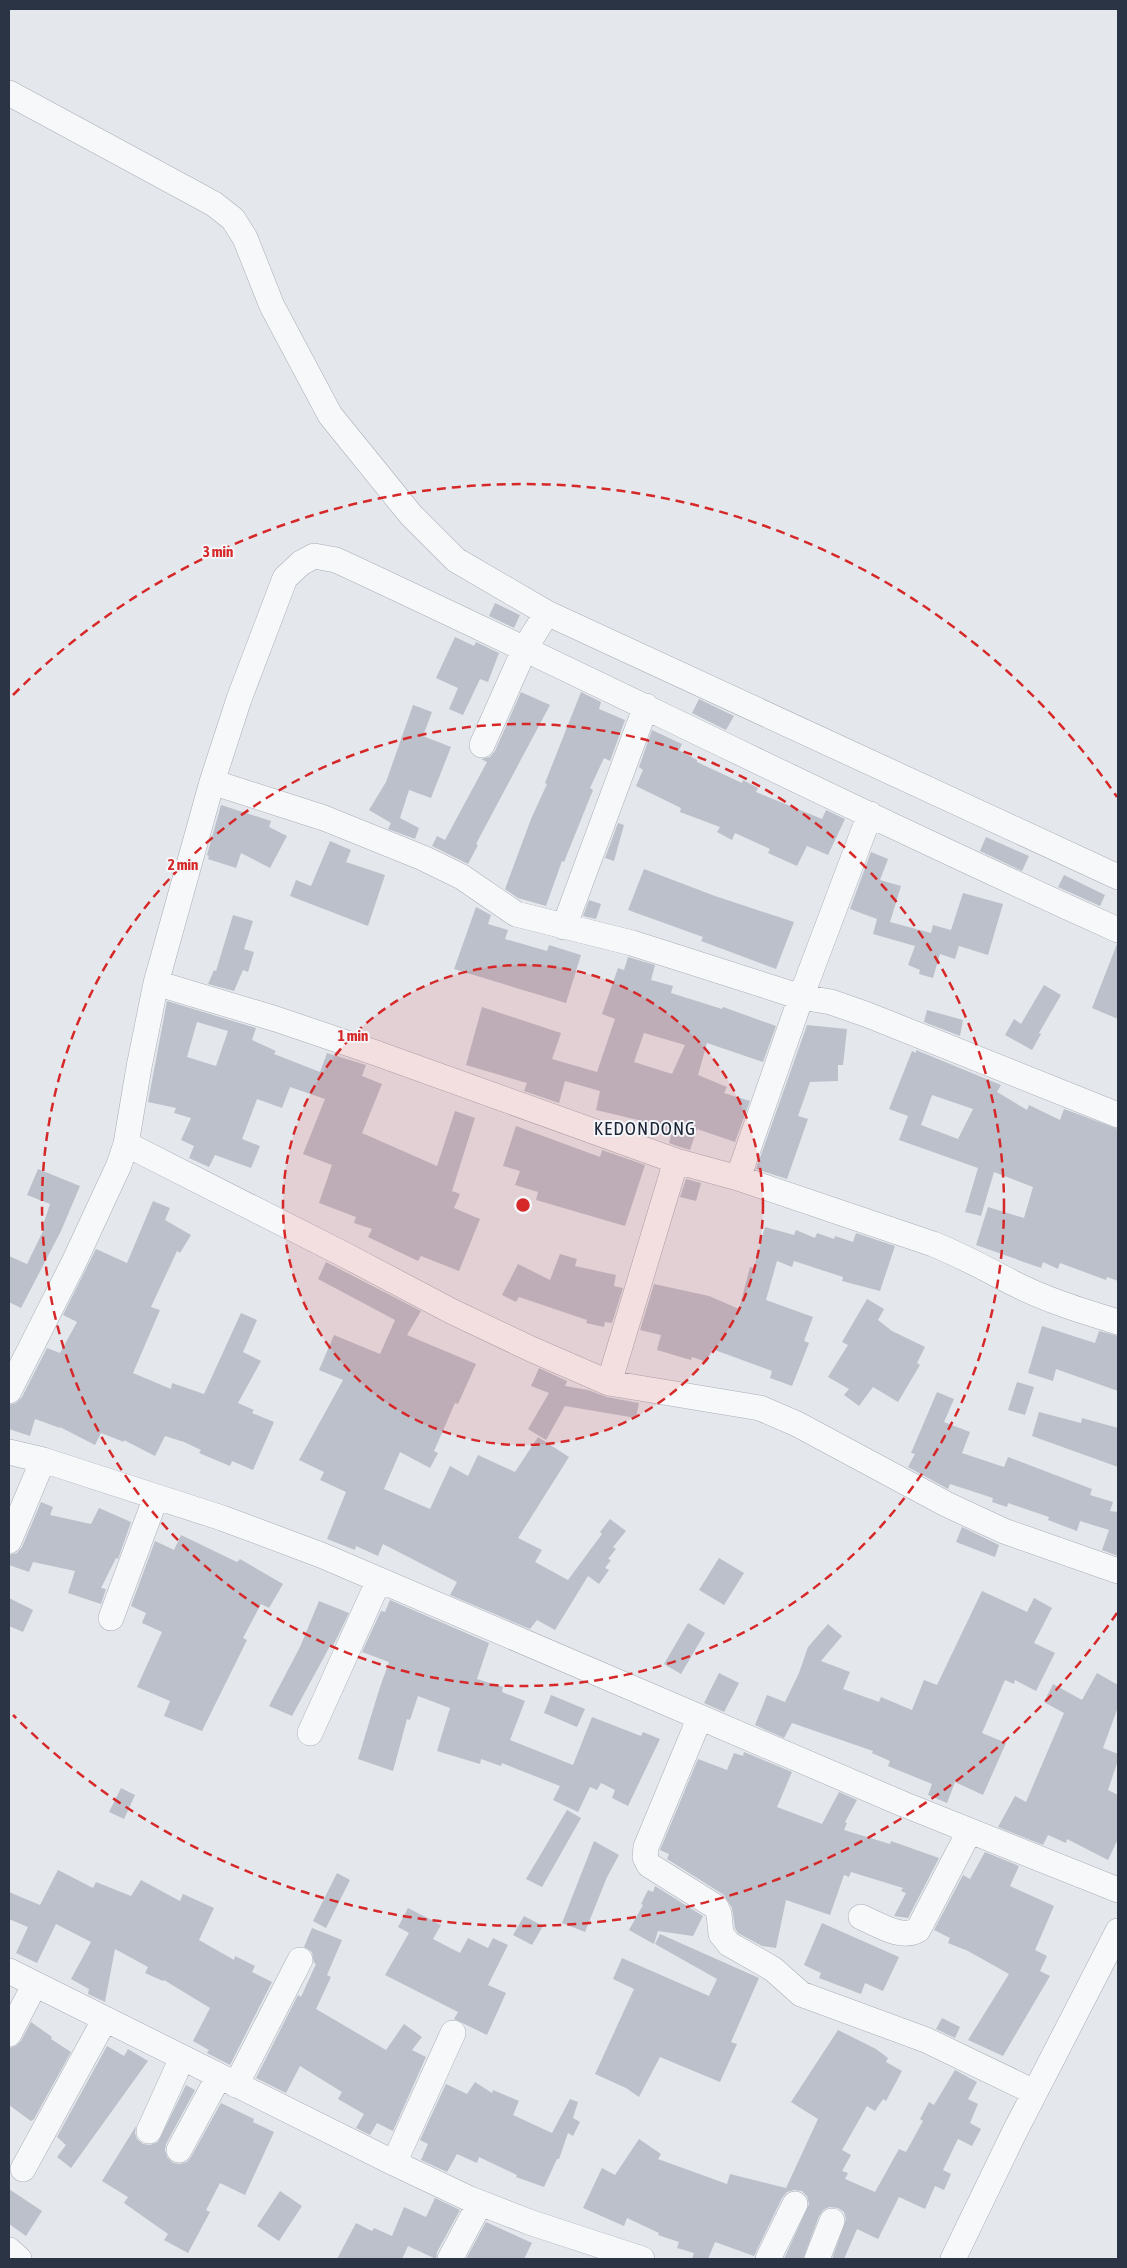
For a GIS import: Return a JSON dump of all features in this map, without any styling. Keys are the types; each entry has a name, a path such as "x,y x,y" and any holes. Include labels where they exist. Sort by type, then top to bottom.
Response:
{"street":[{"path":"9,93 214,204 234,219 245,238 272,306 330,415 411,515 456,560 547,613 1118,877"},
{"path":"9,1391 75,1260 119,1165 126,1144 156,982 212,782 240,699 285,578 301,563 314,556 336,560 1118,930"},
{"path":"482,745 525,648 547,613"},
{"path":"564,927 646,706"},
{"path":"212,782 324,818 414,854 462,877 516,914 668,953 801,998 831,1002 1118,1114"},
{"path":"738,1178 801,998 870,814"},
{"path":"156,982 276,1019 676,1161 738,1178 960,1254 1014,1283 1044,1296 1118,1322"},
{"path":"126,1144 453,1312 609,1383 760,1408 797,1424 946,1504 1004,1532 1118,1571"},
{"path":"609,1383 676,1161"},
{"path":"9,1452 43,1460 156,1497 321,1555 969,1832 1118,1890"},
{"path":"9,1542 43,1460"},
{"path":"111,1618 156,1497"},
{"path":"310,1733 379,1580"},
{"path":"700,1717 646,1847 645,1857 649,1865 716,1907 719,1914 721,1934 729,1944 773,1969 801,1994 926,2040 1034,2092"},
{"path":"861,1917 903,1934 910,1934 918,1930 969,1832"},
{"path":"953,2259 1034,2092 1118,1931"},
{"path":"179,2150 228,2081 300,1960"},
{"path":"9,1971 394,2164 480,2203 642,2259"},
{"path":"9,2034 36,1984"},
{"path":"22,2169 105,2019"},
{"path":"394,2164 453,2033"},
{"path":"149,2131 182,2058"},
{"path":"450,2259 480,2203"},
{"path":"768,2259 795,2204"},
{"path":"817,2259 832,2221"},
{"path":"9,2250 19,2259"}],"building":[{"path":"495,603 520,615 514,628 489,616"},
{"path":"455,637 474,646 476,642 499,653 488,682 480,679 463,715 449,709 458,688 436,678"},
{"path":"521,692 550,705 476,844 478,845 468,864 432,846 437,836 445,840 487,762 481,759 490,757 495,751"},
{"path":"581,692 601,702 599,709 625,720 610,761 604,758 590,788 593,790 564,862 562,861 546,906 518,898 505,889"},
{"path":"699,699 734,716 726,730 692,713"},
{"path":"413,705 432,712 423,736 451,747 431,798 409,790 400,818 419,828 415,839 388,829 391,823 369,810 386,782"},
{"path":"652,730 682,744 679,750 697,760 697,762 742,783 743,780 758,788 756,792 822,819 826,810 845,819 828,855 807,846 797,866 768,853 770,849 735,833 732,840 717,832 720,827 680,812 681,808 636,786 643,770 639,767"},
{"path":"221,805 271,821 269,827 287,836 270,868 241,853 236,868 208,859 209,856 207,855"},
{"path":"618,823 624,825 614,861 605,858"},
{"path":"986,837 1029,856 1022,871 980,851"},
{"path":"330,841 351,850 346,862 385,875 368,926 290,896 296,880 311,886"},
{"path":"871,852 888,859 880,880 901,886 890,922 931,933 933,925 951,930 963,893 1003,904 988,955 959,946 955,959 940,954 933,978 919,974 920,970 908,965 915,946 873,934 877,919 850,909"},
{"path":"644,869 715,896 794,922 776,969 701,941 703,937 628,910"},
{"path":"1064,875 1105,895 1100,906 1058,887"},
{"path":"589,900 601,904 596,919 583,916"},
{"path":"476,907 491,915 488,924 508,930 505,939 547,951 549,945 581,955 566,1003 454,969"},
{"path":"233,915 253,921 244,949 254,952 248,972 243,970 234,991 208,984 214,970 216,971"},
{"path":"1118,944 1118,1019 1092,1008"},
{"path":"628,957 655,965 651,980 673,986 671,993 722,1009 723,1007 776,1026 763,1062 707,1043 698,1075 727,1087 724,1093 750,1101 735,1142 697,1129 690,1150 669,1143 671,1135 636,1124 638,1120 596,1110 600,1091 565,1081 559,1103 524,1091 527,1083 466,1065 482,1007 561,1033 552,1059 597,1072 615,1019 602,1014 618,968 624,970","holes":["644,1033 685,1045 672,1074 634,1062"]},
{"path":"1044,985 1061,995 1039,1033 1041,1034 1032,1050 1005,1035 1014,1019 1021,1024"},
{"path":"167,1001 256,1028 252,1040 276,1051 274,1054 320,1072 327,1053 366,1065 362,1076 382,1084 362,1133 437,1166 455,1111 475,1118 452,1191 460,1194 454,1208 480,1219 459,1271 421,1256 418,1261 368,1237 372,1229 354,1223 356,1217 319,1203 332,1165 303,1154 325,1099 290,1087 282,1108 257,1099 242,1139 260,1146 251,1168 215,1155 209,1167 189,1158 194,1146 181,1140 191,1118 174,1113 176,1108 148,1102","holes":["197,1022 228,1031 216,1066 187,1057"]},
{"path":"927,1010 963,1020 960,1036 924,1022"},
{"path":"807,1025 847,1029 843,1065 838,1065 838,1081 810,1082 798,1116 808,1119 787,1179 756,1169"},
{"path":"916,1050 1001,1085 997,1092 1027,1110 1029,1105 1060,1120 1064,1109 1118,1129 1118,1281 1107,1277 1106,1280 1060,1263 1058,1269 1043,1262 1041,1268 976,1245 988,1207 1024,1218 1033,1187 994,1172 981,1216 965,1212 978,1168 899,1140 908,1116 889,1109 912,1051 916,1053","holes":["932,1095 973,1109 958,1139 921,1125"]},
{"path":"516,1126 600,1157 602,1150 645,1165 625,1226 536,1200 538,1192 515,1185 520,1171 503,1166"},
{"path":"38,1169 80,1186 61,1231 21,1308 9,1302 9,1256 27,1264 44,1229 42,1228 50,1204 27,1195"},
{"path":"686,1179 701,1183 696,1201 680,1197"},
{"path":"153,1201 170,1208 165,1220 191,1235 180,1253 177,1251 151,1307 160,1310 133,1373 171,1389 172,1383 204,1394 241,1313 257,1320 243,1352 261,1361 238,1403 254,1410 252,1413 274,1422 253,1470 232,1461 230,1466 199,1453 201,1450 184,1442 165,1436 155,1456 124,1440 124,1442 101,1433 95,1445 60,1427 35,1419 30,1436 9,1429 9,1405 16,1403 22,1397 47,1348 60,1353 77,1322 63,1315 96,1249 127,1263"},
{"path":"765,1227 794,1235 796,1230 815,1238 817,1233 834,1239 835,1236 853,1242 856,1233 895,1246 880,1291 842,1281 843,1277 794,1261 792,1267 777,1261 766,1300 813,1317 804,1341 809,1343 792,1386 770,1378 772,1371 712,1349 707,1362 692,1357 691,1360 657,1350 661,1335 640,1330 654,1284 709,1296 739,1309 750,1267 754,1268"},
{"path":"560,1254 577,1259 575,1266 616,1275 614,1286 623,1288 612,1323 605,1322 604,1327 586,1323 587,1320 519,1297 516,1302 502,1295 518,1264 550,1280"},
{"path":"326,1262 421,1311 407,1335 476,1364 458,1404 455,1403 434,1451 438,1453 430,1468 400,1452 384,1489 430,1509 450,1466 468,1476 478,1455 515,1472 538,1437 569,1457 518,1538 542,1550 535,1562 568,1580 602,1534 600,1532 610,1519 626,1531 613,1547 616,1549 608,1559 611,1560 605,1568 609,1570 599,1584 588,1576 555,1630 537,1620 530,1629 450,1595 457,1582 383,1544 378,1556 356,1546 355,1550 327,1539 346,1492 320,1480 324,1472 299,1460 343,1380 319,1370 334,1335 380,1354 395,1320 318,1279"},
{"path":"867,1299 884,1309 878,1320 892,1331 925,1347 917,1363 920,1365 898,1402 873,1387 859,1406 844,1395 849,1389 828,1377 848,1345 842,1342"},
{"path":"1042,1326 1095,1343 1099,1331 1118,1336 1118,1391 1056,1369 1053,1381 1028,1373"},
{"path":"539,1368 567,1381 565,1386 639,1403 636,1418 565,1406 546,1440 528,1429 549,1393 531,1386"},
{"path":"1017,1382 1034,1387 1025,1415 1008,1410"},
{"path":"937,1392 954,1399 944,1422 970,1432 962,1453 1004,1467 1008,1457 1092,1489 1090,1495 1113,1502 1110,1511 1118,1512 1118,1556 1102,1550 1109,1530 1080,1521 1077,1531 1048,1520 1049,1517 1008,1503 1007,1507 992,1502 993,1498 950,1484 948,1489 908,1467 915,1454 911,1453"},
{"path":"1039,1412 1081,1423 1082,1418 1118,1428 1118,1467 1032,1436"},
{"path":"41,1502 53,1507 50,1515 91,1524 99,1508 131,1522 118,1559 116,1558 101,1588 106,1589 101,1604 68,1593 75,1571 33,1562 29,1572 9,1565 9,1555 17,1553 22,1547"},
{"path":"962,1527 999,1545 995,1557 956,1542"},
{"path":"181,1535 237,1562 240,1559 283,1584 269,1608 261,1604 243,1638 247,1640 202,1731 164,1716 170,1701 137,1687 162,1632 142,1623 146,1613 131,1606 155,1541 174,1550"},
{"path":"719,1558 744,1573 724,1605 699,1590"},
{"path":"982,1591 1027,1612 1034,1598 1052,1608 1034,1643 1055,1653 1036,1691 1015,1680 1014,1684 1005,1680 982,1733 1006,1743 983,1795 955,1782 947,1803 928,1795 932,1784 888,1766 890,1761 872,1753 873,1751 792,1723 784,1738 755,1725 767,1695 785,1702 799,1673 808,1647 828,1624 842,1636 821,1661 850,1672 843,1689 879,1702 881,1697 912,1710 924,1680 937,1685"},
{"path":"9,1598 33,1610 23,1632 9,1626"},
{"path":"390,1600 489,1643 477,1679 503,1687 502,1692 525,1701 510,1740 573,1765 592,1717 641,1736 643,1732 660,1739 628,1806 612,1798 615,1790 601,1783 597,1790 590,1787 578,1812 553,1800 560,1786 502,1763 501,1766 481,1759 480,1764 437,1751 450,1708 418,1696 410,1720 407,1719 393,1771 358,1759 389,1662 362,1652 381,1611 385,1612"},
{"path":"319,1601 349,1613 332,1648 330,1646 292,1716 269,1706 300,1647"},
{"path":"688,1623 705,1633 681,1674 664,1664"},
{"path":"719,1673 739,1683 724,1712 704,1703"},
{"path":"1097,1673 1118,1685 1118,1707 1103,1748 1118,1754 1118,1760 1108,1790 1118,1795 1118,1839 1108,1860 1067,1839 1066,1843 1048,1835 1043,1845 998,1827 1015,1796 1026,1802 1064,1713 1044,1702 1053,1684 1082,1700"},
{"path":"551,1695 585,1709 577,1727 544,1713"},
{"path":"744,1752 792,1772 777,1807 822,1824 839,1792 857,1800 845,1822 847,1823 844,1830 890,1844 891,1841 939,1858 908,1918 894,1916 906,1893 901,1891 903,1888 851,1872 849,1877 844,1875 830,1915 786,1900 776,1948 762,1946 738,1933 735,1928 732,1908 724,1895 667,1859 669,1854 660,1850 698,1759 727,1770 734,1753 743,1756"},
{"path":"121,1788 135,1795 124,1819 109,1812"},
{"path":"567,1810 581,1818 542,1887 526,1879"},
{"path":"594,1841 619,1855 607,1877 585,1932 562,1923"},
{"path":"985,1852 1019,1866 1010,1886 1054,1906 1035,1950 1047,1956 1040,1971 1050,1976 1003,2056 968,2040 1009,1974 968,1951 948,1943 950,1938 934,1930 963,1875 970,1879"},
{"path":"58,1870 93,1888 96,1882 131,1896 141,1880 180,1901 183,1894 214,1908 199,1940 234,1960 235,1956 255,1966 252,1972 272,1982 230,2065 207,2053 209,2050 193,2041 210,2008 164,1980 145,1973 148,1967 115,1949 105,2002 88,1994 89,1989 71,1979 91,1942 56,1924 37,1963 16,1953 28,1927 9,1919 9,1892 40,1905"},
{"path":"337,1873 350,1880 326,1928 313,1921"},
{"path":"655,1886 703,1916 693,1936 658,1931 654,1944 629,1930 643,1905 641,1904 648,1890 653,1892"},
{"path":"408,1908 441,1925 433,1939 460,1953 468,1938 488,1948 493,1938 508,1945 488,1985 506,1993 487,2035 454,2019 458,2012 385,1975 409,1933 398,1927"},
{"path":"524,1916 543,1926 532,1945 513,1935"},
{"path":"822,1923 899,1957 883,1991 865,1983 861,1994 819,1978 821,1973 804,1965"},
{"path":"312,1928 342,1940 327,1975 331,1977 316,2009 386,2050 404,2024 422,2037 412,2050 426,2057 393,2131 377,2123 370,2135 356,2128 364,2114 338,2099 342,2092 300,2066 286,2093 256,2078 298,1995 301,1997 316,1964 314,1963 312,1952 304,1947"},
{"path":"660,1934 759,1978 731,2042 737,2044 720,2082 660,2057 639,2097 626,2088 595,2074 634,1989 613,1979 622,1958 709,1996 717,1979 655,1944"},
{"path":"942,2018 960,2027 955,2038 936,2029"},
{"path":"31,2022 52,2037 51,2039 71,2052 34,2119 31,2121 9,2105 9,2048 16,2046 21,2041"},
{"path":"838,2030 876,2049 888,2058 886,2062 902,2071 886,2101 883,2099 875,2111 867,2106 842,2150 851,2155 842,2171 848,2173 845,2179 875,2192 899,2149 906,2152 923,2121 920,2119 929,2102 934,2105 955,2070 977,2082 968,2099 978,2104 970,2123 981,2129 972,2146 958,2139 943,2170 951,2174 944,2190 935,2186 925,2209 899,2197 878,2239 857,2229 844,2259 832,2259 846,2219 844,2212 838,2208 829,2207 823,2210 819,2216 803,2259 784,2259 809,2204 807,2196 802,2191 794,2190 787,2192 782,2198 754,2256 715,2242 708,2259 692,2259 694,2253 677,2248 679,2242 658,2235 659,2233 627,2218 624,2226 583,2208 602,2168 615,2175 639,2139 661,2154 658,2159 727,2184 730,2174 786,2188 818,2119 791,2102"},
{"path":"107,2046 124,2056 128,2049 148,2061 71,2168 57,2157 66,2145 57,2137"},
{"path":"475,2082 492,2093 493,2090 519,2101 513,2115 552,2133 570,2099 578,2102 573,2118 580,2122 573,2136 568,2133 559,2159 557,2159 544,2187 516,2177 517,2175 479,2157 477,2163 457,2154 447,2172 421,2160 428,2144 420,2140 446,2084 467,2094"},
{"path":"186,2085 195,2090 166,2144 165,2150 167,2157 173,2163 187,2162 191,2157 221,2103 254,2119 253,2122 274,2132 245,2195 220,2183 206,2210 210,2212 188,2253 164,2240 168,2234 124,2203 128,2197 102,2181 136,2126 135,2133 137,2139 143,2144 150,2145 158,2142"},
{"path":"9,2189 42,2211 26,2236 9,2224"},
{"path":"280,2191 302,2206 279,2241 257,2226"},
{"path":"435,2198 460,2210 437,2252 436,2259 408,2246 402,2259 337,2259 356,2223 372,2231 374,2228 392,2236 404,2207 426,2217"},
{"path":"486,2222 532,2243 524,2259 466,2259"}],"district":[{"name":"KEDONDONG","path":"645,1128"}]}
